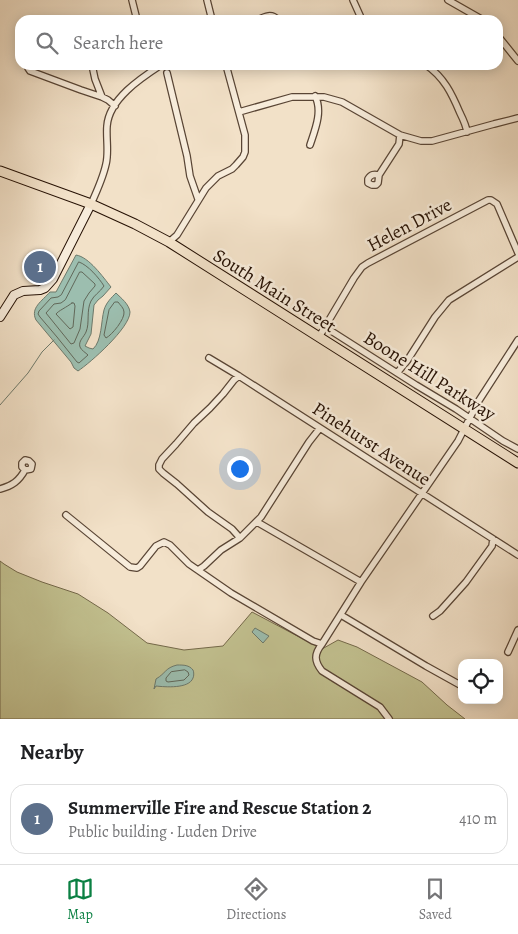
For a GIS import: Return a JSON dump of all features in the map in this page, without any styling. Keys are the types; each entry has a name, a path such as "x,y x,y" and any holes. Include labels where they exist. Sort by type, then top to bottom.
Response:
{"main road":[{"name":"South Main Street","path":"0,170 92,204 169,242 518,463"}],"street":[{"path":"132,0 136,15"},
{"path":"207,0 211,15"},
{"path":"354,0 360,15"},
{"path":"448,0 474,15"},
{"path":"503,42 518,61"},
{"path":"30,70 102,97 115,106"},
{"path":"93,70 102,97"},
{"path":"0,317 14,295 23,291 40,290 49,284 92,204 100,183 106,164 107,126 115,106 124,92 153,70"},
{"path":"169,242 177,235 206,188 218,176 232,169 245,152 246,141 227,70"},
{"path":"432,70 446,83 466,126 466,132"},
{"path":"167,73 190,176 198,199"},
{"path":"239,112 292,98 315,96 330,98 342,102 400,135 421,141 466,132 518,118"},
{"path":"310,145 317,122 318,102 315,96"},
{"path":"379,175 399,144 400,135"},
{"name":"Helen Drive","path":"319,337 358,273 368,263 488,200 497,204 518,253"},
{"path":"397,373 448,300 518,257"},
{"name":"Boone Hill Parkway","path":"325,327 518,450"},
{"path":"389,719 380,707 322,671 316,662 317,650 361,582 454,447 469,418 518,340"},
{"name":"Pinehurst Avenue","path":"209,358 518,555"},
{"path":"239,376 162,459 159,468 240,538"},
{"path":"198,570 221,550 240,538 257,522 320,428"},
{"path":"0,489 7,488 17,481 25,470"},
{"path":"66,515 130,567 137,568 140,566 156,546 164,542 189,564 231,593 313,641 322,644"},
{"path":"257,522 361,582"},
{"path":"433,616 440,611 466,582 492,546 493,539"},
{"path":"341,615 458,684"},
{"path":"508,652 518,630"}],"shaded area":[{"path":"0,561 17,572 78,594 108,613 147,643 184,650 223,646 252,612 322,649 338,640 357,647 422,682 465,719 0,719"}],"water":[{"path":"76,255 91,263 111,287 94,305 91,334 85,346 93,349 96,345 100,336 105,307 116,293 126,304 130,312 124,327 117,336 78,371 36,320 35,316 36,308 40,302 50,292 56,292"},
{"path":"255,628 269,636 263,643 252,632"},
{"path":"177,665 190,667 193,670 194,676 191,682 182,686 156,686 154,689 156,679 168,669"}],"waterway":[{"path":"0,405 28,373 42,352 54,340"}],"place":[{"name":"Summerville Fire and Rescue Station 2","path":"40,267"}]}
